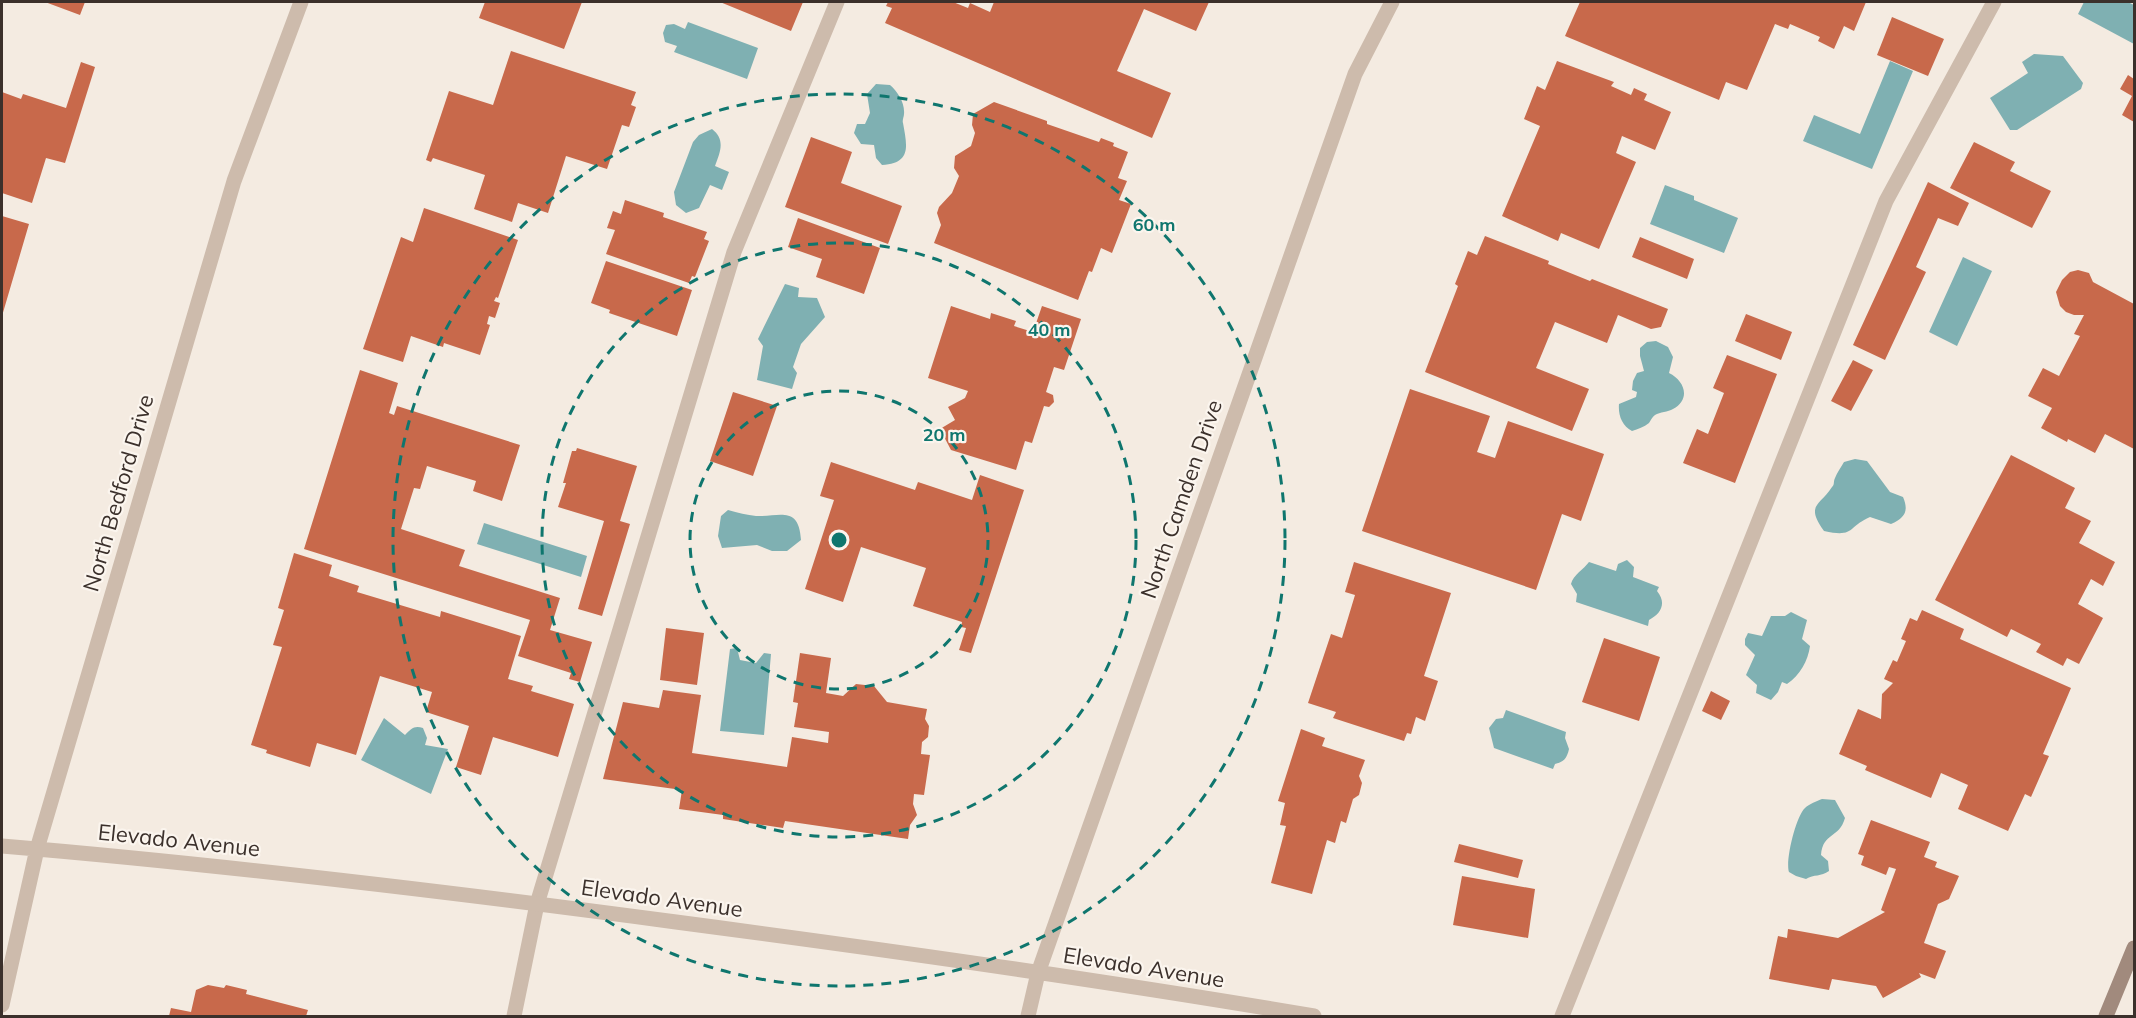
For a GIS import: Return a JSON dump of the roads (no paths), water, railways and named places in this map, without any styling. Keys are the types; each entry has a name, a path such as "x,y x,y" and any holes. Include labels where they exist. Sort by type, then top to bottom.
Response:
{"street":[{"name":"North Bedford Drive","path":"2,1005 37,849 234,181 301,2"},
{"path":"513,1017 537,904 735,252 837,2"},
{"name":"North Camden Drive","path":"1028,1017 1038,973 1355,74 1392,2"},
{"path":"1563,1017 1886,201 1994,2"},
{"name":"Elevado Avenue","path":"2,846 278,872 537,904 1038,973 1314,1017"},
{"path":"2106,1017 2134,948"}],"water":[{"path":"2084,2 2128,2 2134,5 2134,44 2078,14"},
{"path":"688,22 758,48 747,79 674,52 677,46 665,42 663,33 666,25 674,24 685,29"},
{"path":"2034,54 2063,56 2083,83 2081,89 2017,130 2010,130 1990,98 2028,73 2022,62"},
{"path":"1890,61 1913,71 1872,169 1803,141 1814,115 1860,134"},
{"path":"876,84 890,85 900,98 904,110 905,152 903,157 892,164 882,165 876,158 874,145 861,144 854,133 857,124 865,124 870,113 867,94"},
{"path":"712,129 720,142 720,151 715,166 729,172 722,190 710,185 699,208 686,213 676,205 674,192 693,142 699,135"},
{"path":"1665,185 1694,196 1694,200 1738,218 1724,253 1650,224"},
{"path":"1963,257 1992,271 1957,346 1929,332"},
{"path":"785,284 799,288 798,297 817,298 825,317 801,344 793,367 797,373 792,389 757,380 763,346 758,339"},
{"path":"1656,341 1668,347 1673,357 1669,373 1675,376 1682,385 1684,395 1679,405 1655,415 1649,423 1632,431 1621,420 1619,404 1636,397 1637,392 1632,390 1633,381 1637,373 1644,371 1640,348 1647,342"},
{"path":"1855,459 1867,461 1890,492 1903,497 1906,510 1903,517 1891,524 1870,517 1846,532 1824,531 1818,522 1816,506 1833,486 1844,462"},
{"path":"728,510 756,516 786,515 792,517 799,529 801,540 787,551 772,551 757,545 722,548 718,536 721,516"},
{"path":"484,523 587,556 581,577 477,544"},
{"path":"1627,560 1634,567 1633,577 1659,587 1657,591 1662,600 1661,608 1657,615 1649,620 1648,626 1576,602 1577,594 1571,584 1576,575 1589,562 1616,571 1618,564"},
{"path":"1791,612 1807,620 1802,639 1810,646 1809,652 1799,672 1787,684 1782,682 1778,692 1771,700 1756,693 1757,685 1746,675 1755,655 1745,645 1745,639 1748,633 1762,636 1771,616 1785,616"},
{"path":"737,648 740,660 756,663 764,653 771,654 764,735 720,731 730,649"},
{"path":"1506,710 1566,732 1565,738 1569,749 1565,759 1555,764 1553,769 1494,748 1489,728 1496,719 1503,718"},
{"path":"384,718 405,735 415,727 423,728 427,738 425,745 448,749 431,794 361,760"},
{"path":"1822,799 1835,800 1845,818 1839,829 1822,848 1821,855 1828,861 1829,871 1806,879 1789,872 1790,849 1795,829 1805,808"}]}
